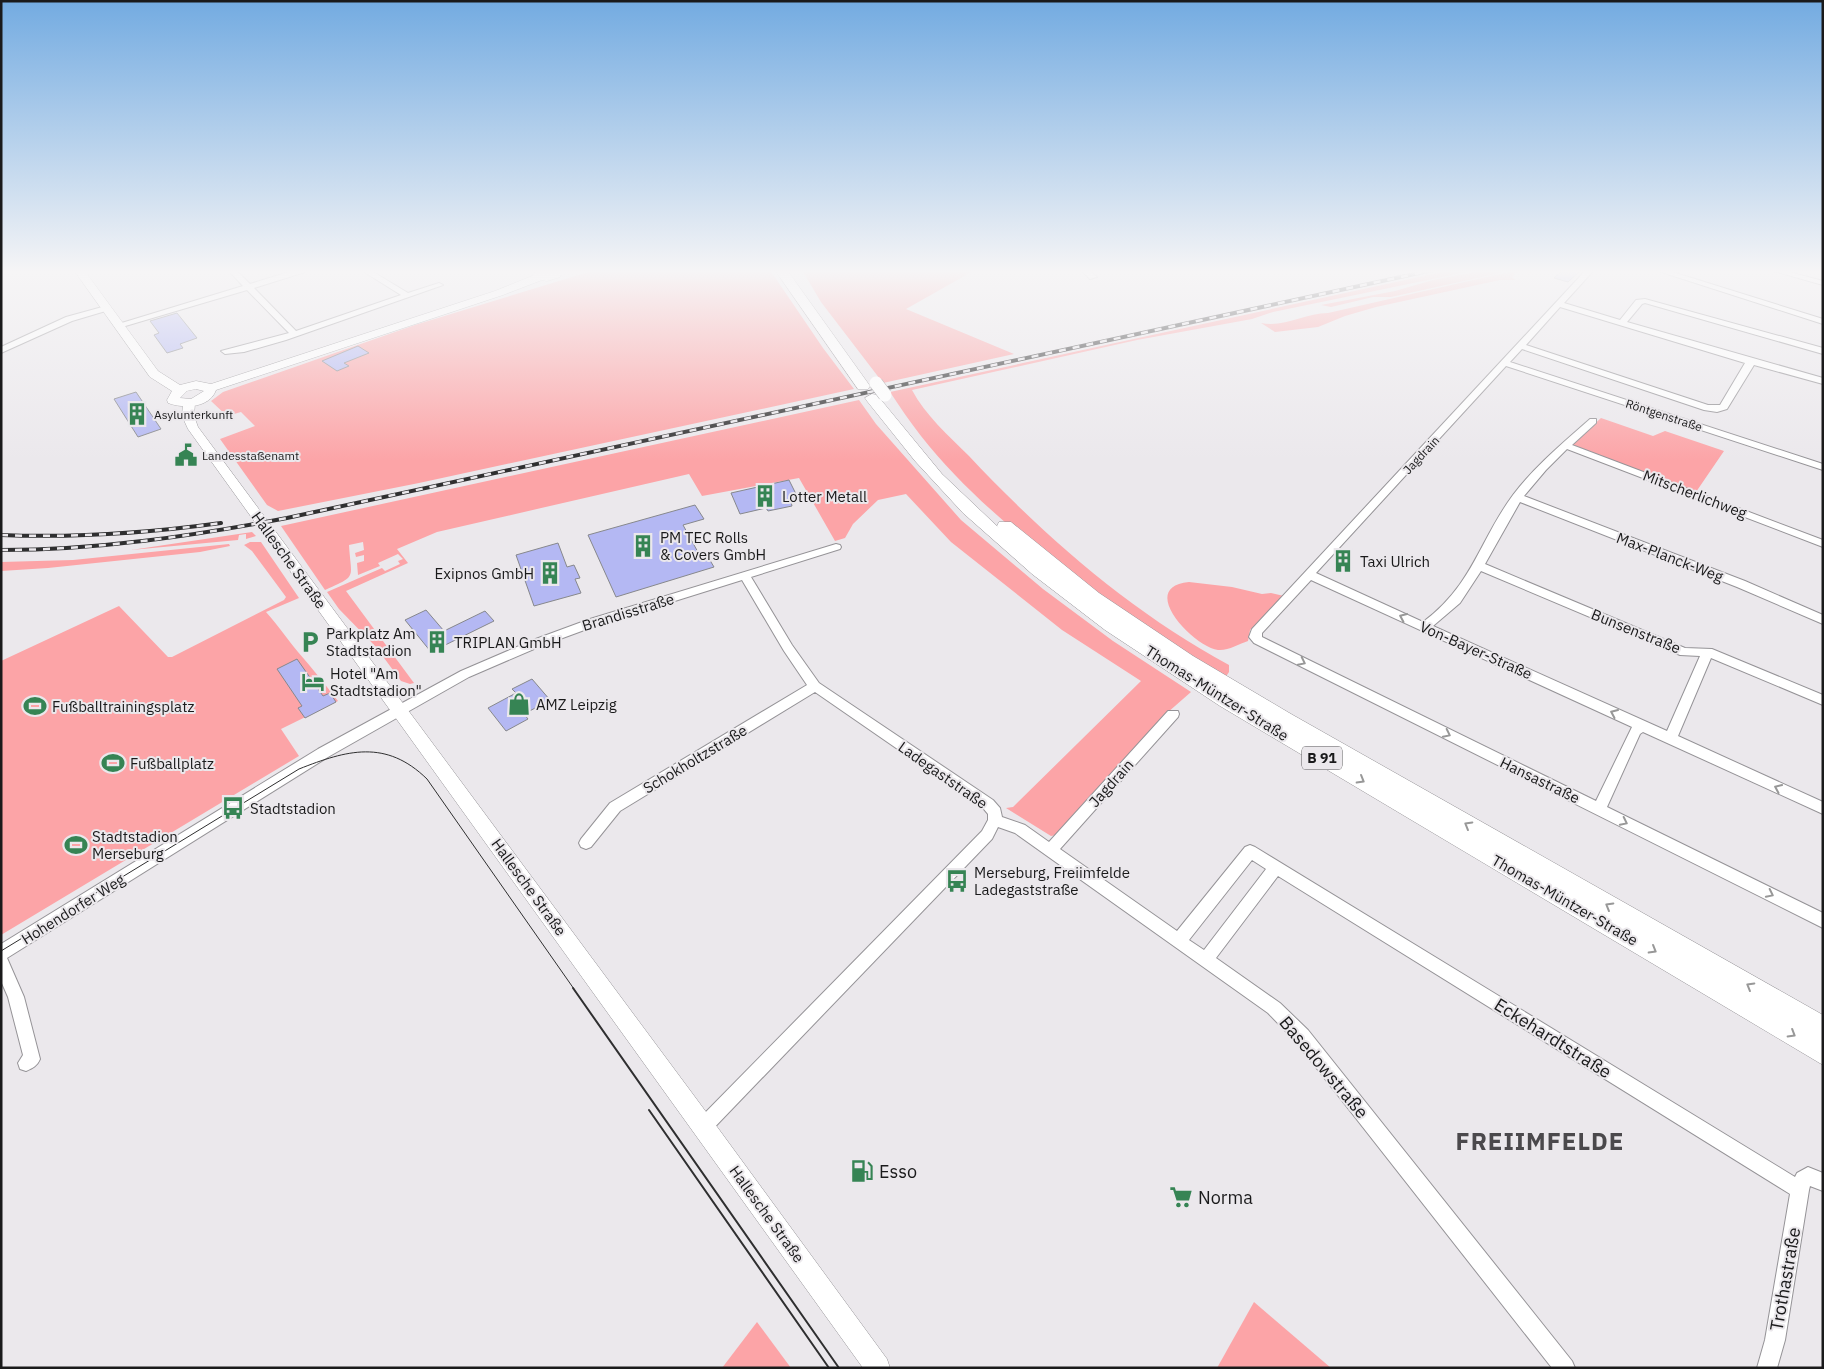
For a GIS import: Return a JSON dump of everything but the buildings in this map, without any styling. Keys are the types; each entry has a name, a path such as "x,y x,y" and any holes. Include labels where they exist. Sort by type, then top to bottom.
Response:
{"main road":[{"path":"125,334 154,374 160,380 180,390"},
{"path":"210,388 209,394 204,398 189,403 179,403 174,400 174,395 180,390 200,385 210,388 376,334"},
{"name":"Thomas-Müntzer-Straße","path":"831,334 874,390 951,473 1010,530 1072,582 1163,646 1293,725 1823,1028"},
{"name":"Thomas-Müntzer-Straße","path":"837,334 927,466 998,537 1071,597 1145,650 1227,701 1823,1052"}],"street":[{"path":"1,350 36,334"},
{"path":"225,351 244,349 295,334"},
{"name":"Jagdrain","path":"1258,640 1256,632 1532,334"},
{"path":"1658,334 1823,381"},
{"path":"1761,334 1823,351"},
{"path":"1521,346 1707,408 1717,409 1724,407 1747,366 1752,362"},
{"name":"Röntgenstraße","path":"1505,363 1823,467"},
{"name":"Hallesche Straße","path":"189,403 188,416 192,427 878,1368"},
{"path":"1424,627 1440,617 1454,604 1468,586 1496,530 1517,497 1594,421"},
{"name":"Mitscherlichweg","path":"1567,446 1823,544"},
{"name":"Max-Planck-Weg","path":"1517,497 1741,584 1823,620"},
{"name":"Brandisstraße","path":"400,710 466,674 537,643 594,622 836,548"},
{"name":"Bunsenstraße","path":"1479,566 1684,652 1708,652 1823,700"},
{"name":"Von-Bayer-Straße","path":"1310,575 1642,726 1822,803"},
{"name":"Ladegaststraße","path":"703,1126 987,835 995,820 995,812 988,804 815,686 788,648 745,576"},
{"name":"Hansastraße","path":"1258,640 1823,921"},
{"path":"1670,738 1708,652"},
{"name":"Schokholtzstraße","path":"586,843 615,807 815,686"},
{"name":"Hohendorfer Weg","path":"1,953 323,753 400,710"},
{"name":"Jagdrain","path":"1050,851 1173,714"},
{"path":"1599,809 1635,731 1642,726"},
{"name":"Basedowstraße","path":"995,820 1020,829 1274,1008 1302,1036 1565,1368"},
{"name":"Eckehardtstraße","path":"1179,941 1250,851 1800,1190"},
{"path":"1206,960 1276,867"},
{"path":"1,961 16,997 29,1061"},
{"path":"1800,1190 1803,1179 1808,1176 1823,1182"},
{"name":"Trothastraße","path":"1767,1368 1775,1340 1800,1190"}],"shaded area":[{"path":"390,334 813,334 854,389 419,483 278,511 267,505 220,439 255,426 241,412 227,416 211,401 223,392"},
{"path":"845,334 966,334 1014,354 883,383"},
{"path":"1157,334 1170,334 912,390 938,425 1059,544 1124,597 1193,644 1229,665 1229,672 1225,678 1103,597 1063,568 988,507 953,473 921,436 890,392"},
{"path":"859,400 876,424 961,520 1043,589 1113,641 1191,692 1167,713 1056,835 1051,836 1006,808 1013,807 1141,681 1062,630 951,542 906,494 878,500 853,524 845,538 835,541 799,478 702,496 689,474 437,532 397,549 408,563 346,591 414,683 410,684 401,681 376,647 339,609 327,592 382,568 385,571 400,564 398,561 403,559 398,554 378,563 380,566 358,575 357,563 364,561 364,555 356,557 355,553 364,550 363,542 349,545 350,575 343,581 325,590 281,526"},
{"path":"1601,418 1653,436 1665,431 1724,451 1696,492 1571,446"},
{"path":"252,532 256,536 246,539 246,534 239,535 238,540 131,550"},
{"name":"Stadtstadion Merseburg","path":"250,542 261,542 299,598 266,612 338,701 281,729 299,756 1,935 1,661 119,606 168,657 172,657 284,600 286,597 252,551 244,545"},
{"path":"229,544 230,546 200,552 1,571 1,562 73,560"},
{"path":"1189,582 1284,596 1250,630 1248,641 1230,648 1218,650 1196,639 1184,628 1175,617 1169,605 1168,594 1174,586"},
{"path":"1254,1302 1331,1368 1217,1368"},
{"path":"757,1322 791,1368 722,1368"}],"tram line":[{"path":"1,951 299,769 333,757 366,752 381,753 396,758 412,766 427,779 574,989"},
{"path":"573,988 839,1368"},
{"path":"649,1110 829,1368"}],"railway":[{"path":"1,550 73,548 145,541 287,518 1138,334"},
{"path":"1,535 111,534 221,523"}],"place":[{"name":"Asylunterkunft","path":"137,414"},
{"name":"Landesstaßenamt","path":"186,455"},
{"name":"Lotter Metall","path":"765,496"},
{"name":"PM TEC Rolls & Covers GmbH","path":"643,546"},
{"name":"Taxi Ulrich","path":"1343,561"},
{"name":"Exipnos GmbH","path":"550,573"},
{"name":"Parkplatz Am Stadtstadion","path":"310,642"},
{"name":"TRIPLAN GmbH","path":"437,642"},
{"name":"Hotel \"Am Stadtstadion\"","path":"313,682"},
{"name":"AMZ Leipzig","path":"519,704"},
{"name":"Fußballtrainingsplatz","path":"35,706"},
{"name":"Fußballplatz","path":"113,763"},
{"name":"Stadtstadion","path":"233,808"},
{"name":"Stadtstadion Merseburg","path":"76,845"},
{"name":"Merseburg, Freiimfelde Ladegaststraße","path":"957,881"},
{"name":"Esso","path":"862,1171"},
{"name":"Norma","path":"1181,1197"}],"district":[{"name":"FREIIMFELDE","path":"1540,1141"}]}
